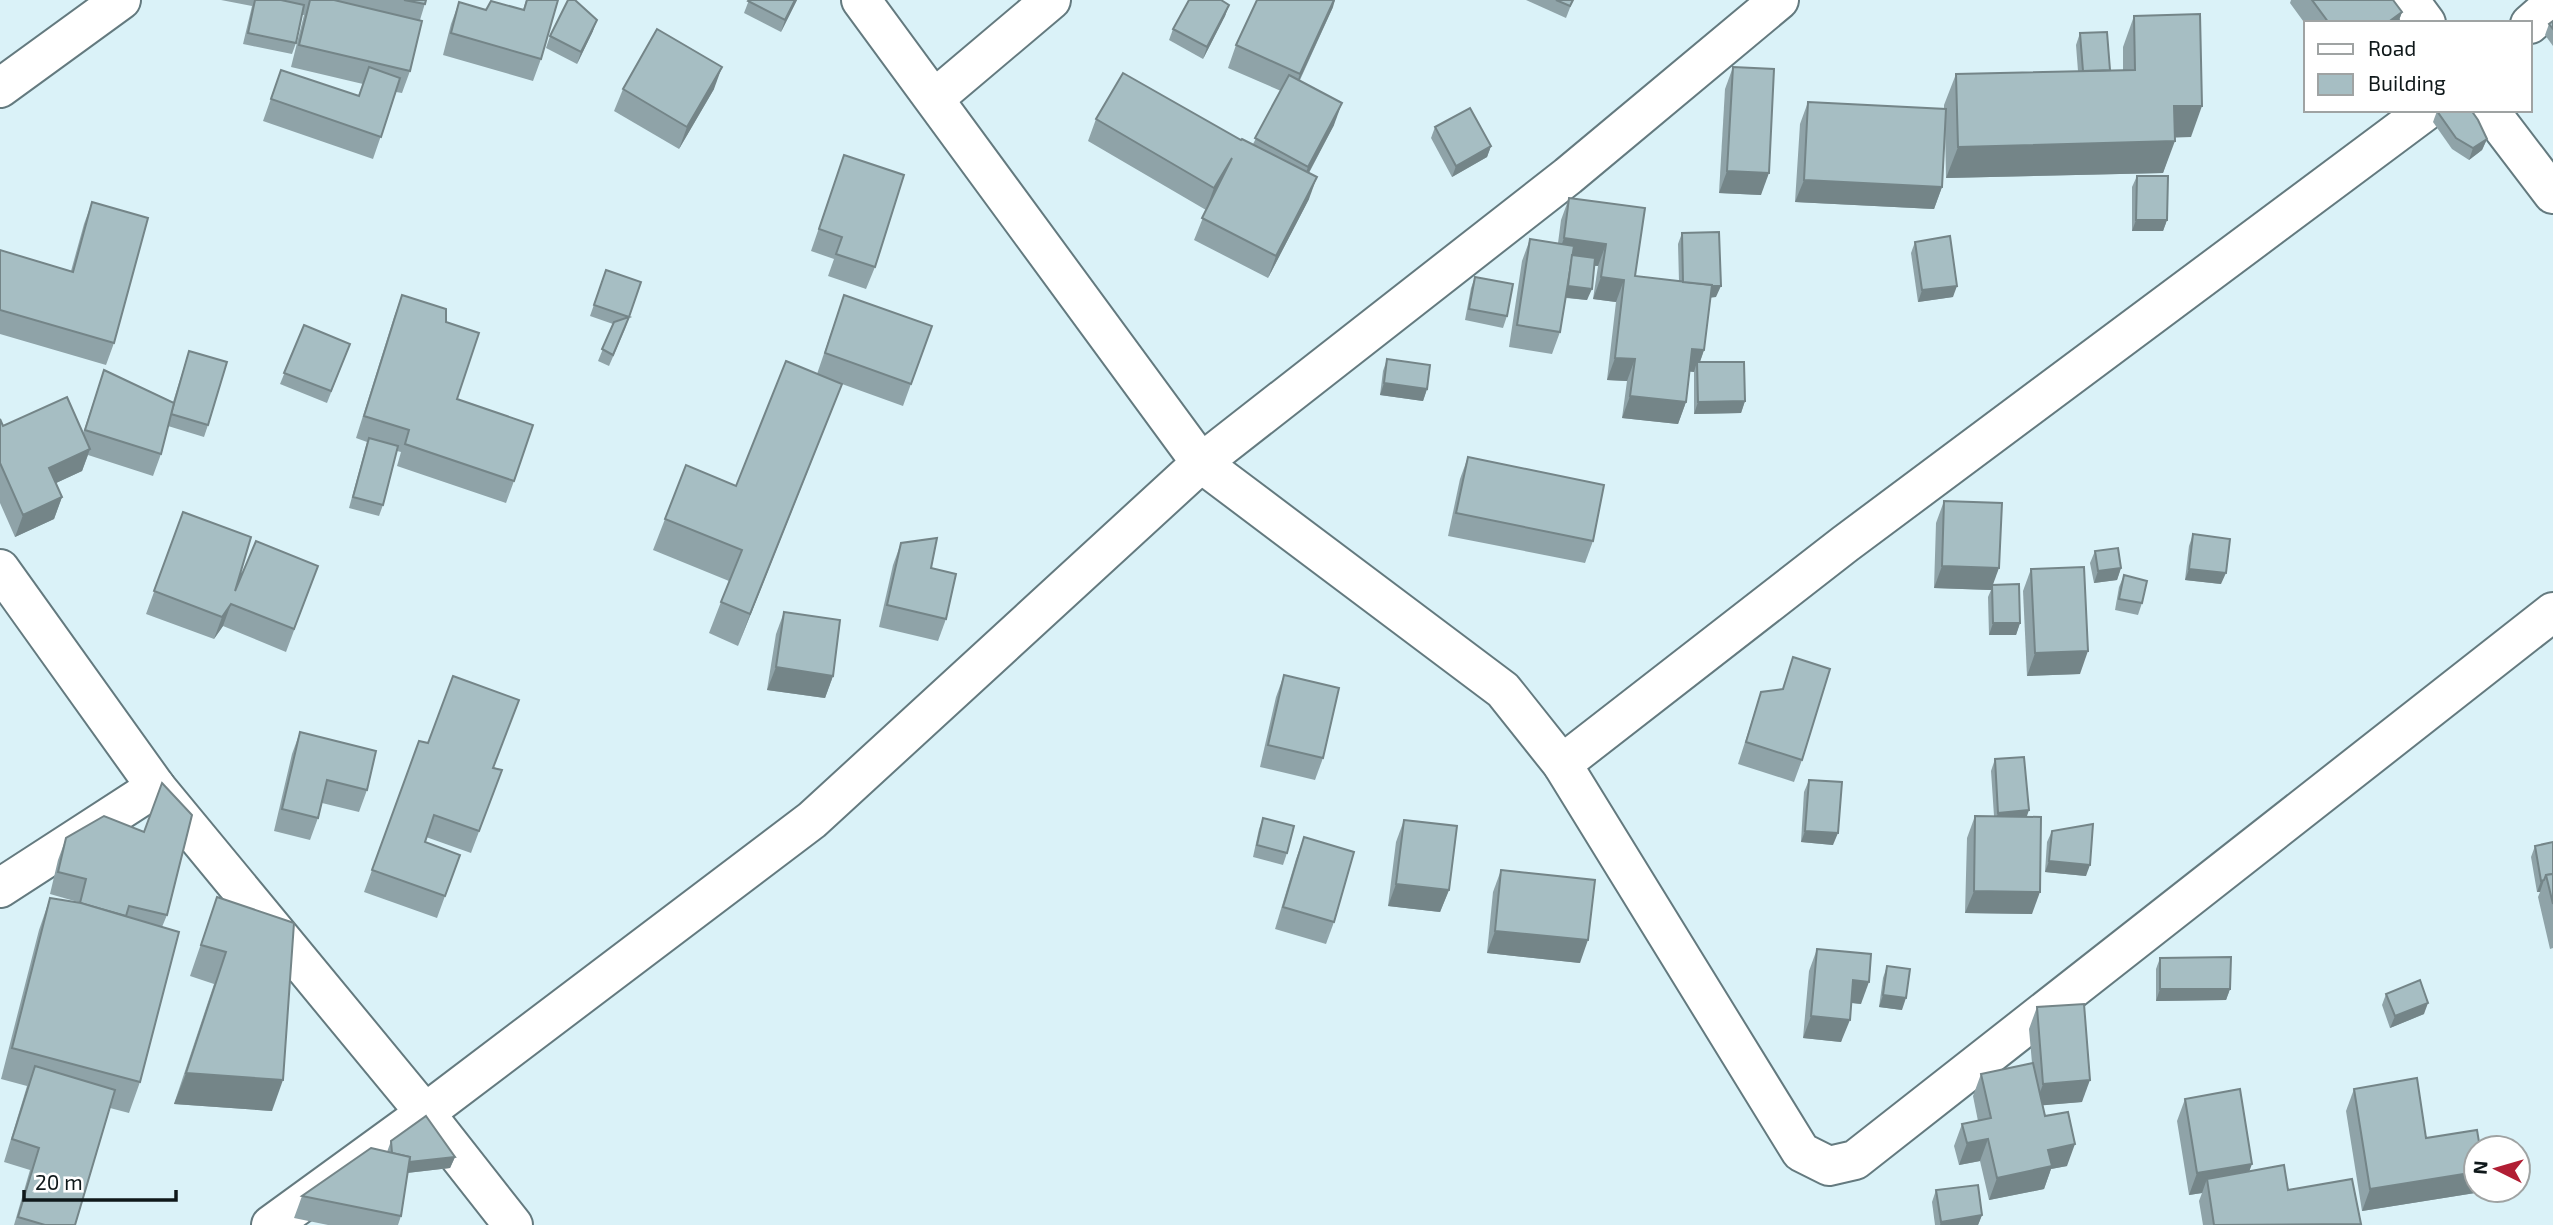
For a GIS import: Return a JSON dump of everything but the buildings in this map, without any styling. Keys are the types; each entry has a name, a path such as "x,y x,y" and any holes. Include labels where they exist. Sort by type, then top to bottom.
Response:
{"street":[{"path":"0,88 121,0"},
{"path":"861,0 1201,463 1503,690 1562,764 1801,1152 1829,1166 1855,1160 2553,612"},
{"path":"935,98 1051,0"},
{"path":"271,1225 425,1113 812,820 1201,463 1568,176 1779,0"},
{"path":"2409,0 2425,21"},
{"path":"2532,22 2553,4"},
{"path":"1562,764 1845,544 2424,112"},
{"path":"2491,112 2553,194"},
{"path":"0,569 156,788 425,1113 513,1225"},
{"path":"0,888 156,788"}]}
